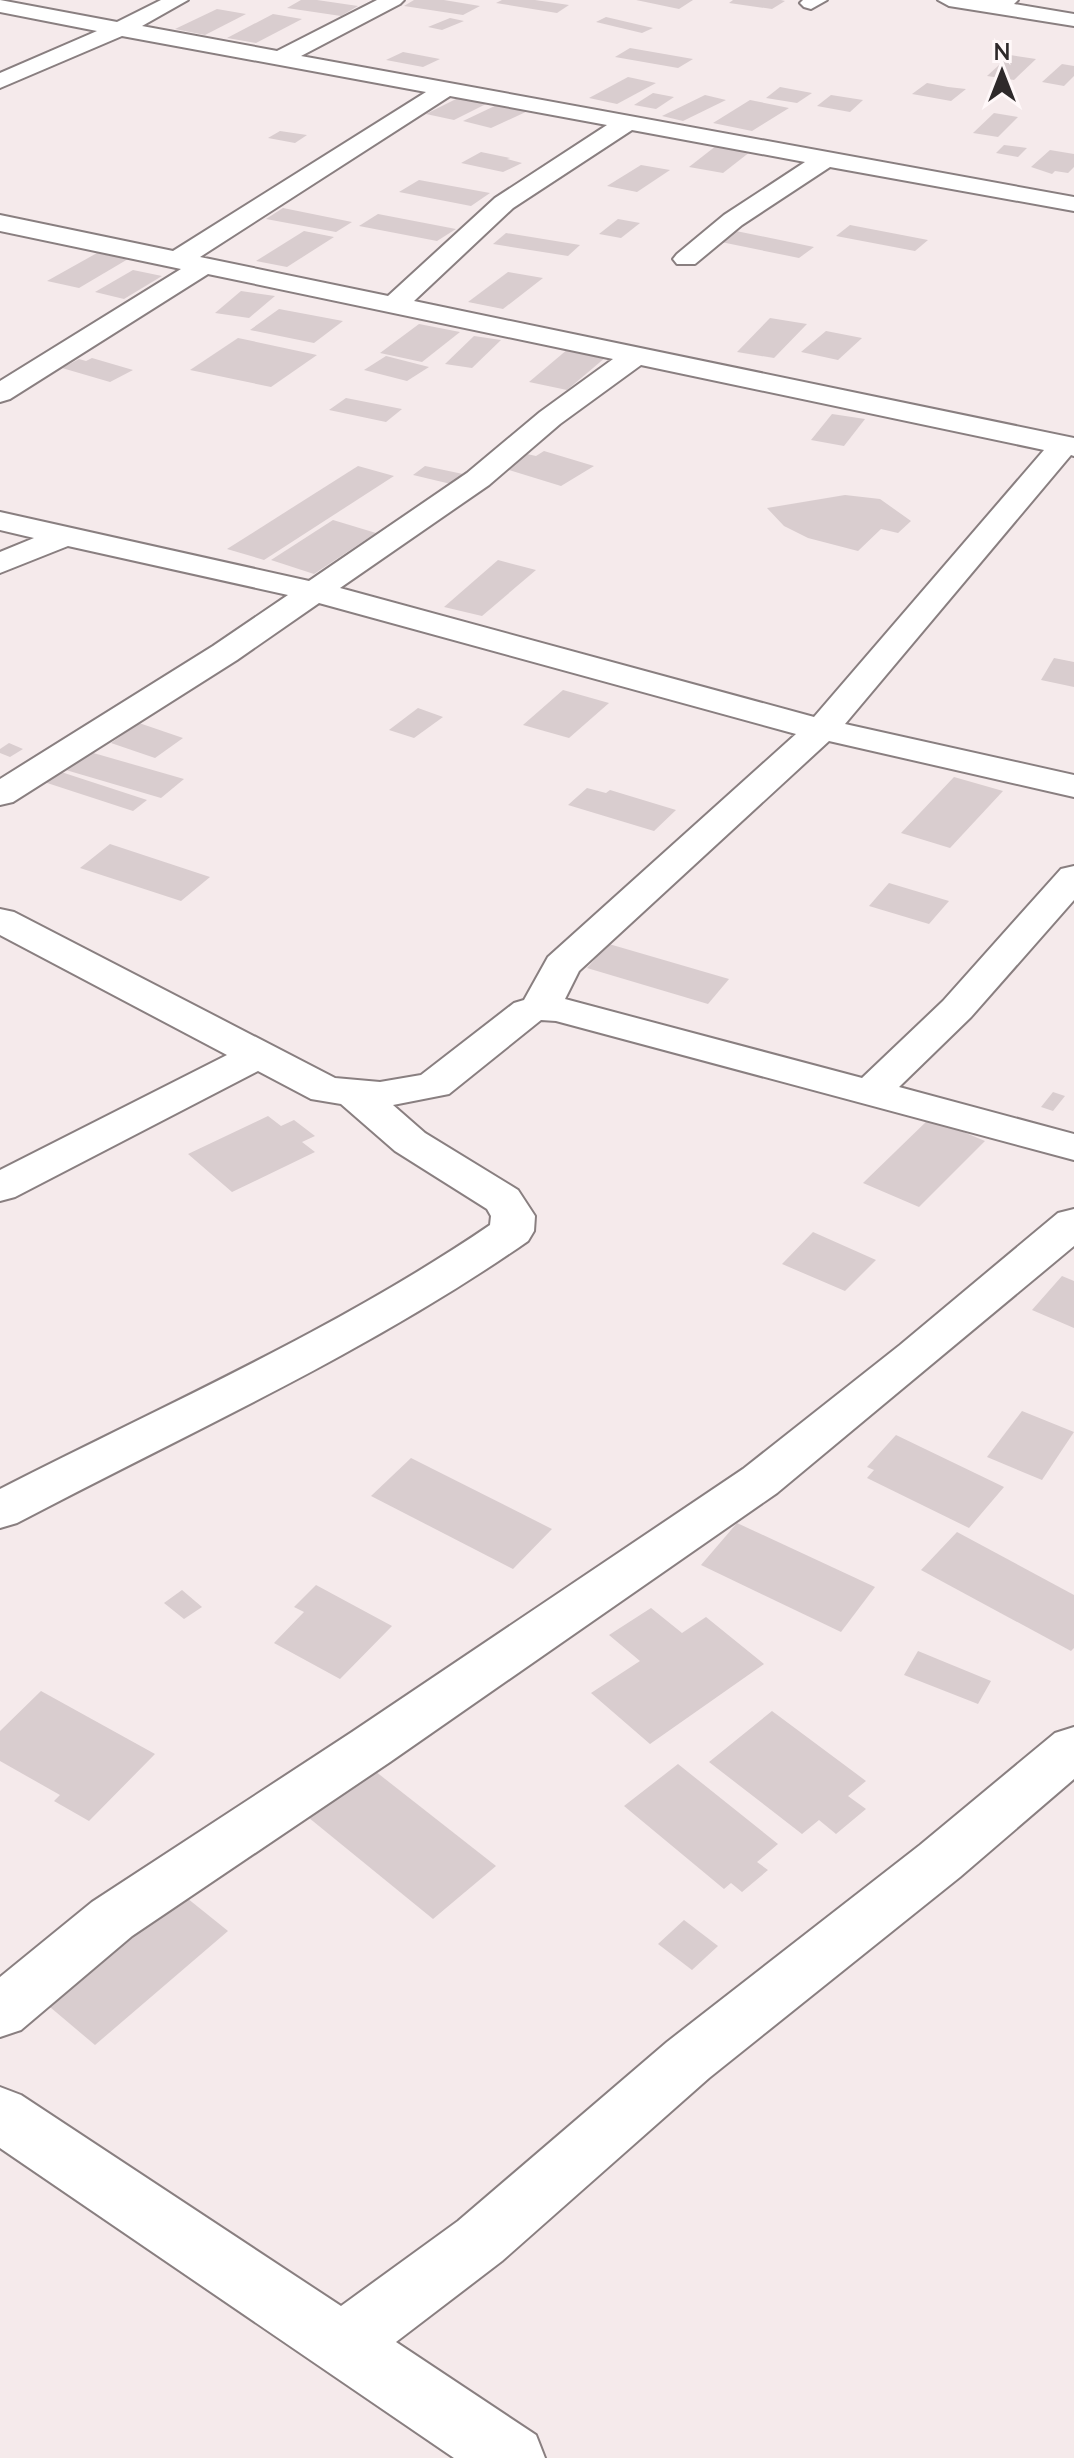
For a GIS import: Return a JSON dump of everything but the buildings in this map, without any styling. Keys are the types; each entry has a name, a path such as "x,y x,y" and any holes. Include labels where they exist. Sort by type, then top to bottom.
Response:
{"street":[{"path":"0,81 120,29 177,0"},
{"path":"280,58 393,0"},
{"path":"949,0 1002,4 1074,20"},
{"path":"0,6 1074,204"},
{"path":"177,260 448,88"},
{"path":"394,305 504,203 630,121"},
{"path":"686,259 733,220 827,158"},
{"path":"6,230 205,265 1069,446 822,729 562,965 540,1008"},
{"path":"0,393 205,265"},
{"path":"0,794 225,653 478,479 550,418 636,356"},
{"path":"0,521 313,591 822,729 1074,786"},
{"path":"0,564 64,536"},
{"path":"871,1092 957,1009 1074,877"},
{"path":"2,923 326,1090 380,1095 434,1085 528,1011 540,1008 587,1015 1074,1147"},
{"path":"0,1187 258,1055"},
{"path":"0,1510 108,1452 304,1357 468,1264 512,1231 513,1216 503,1200 410,1142 356,1095"},
{"path":"0,2012 112,1919 371,1747 760,1481 916,1356 1074,1223"},
{"path":"343,2343 480,2241 688,2060 940,1861 1074,1748"},
{"path":"0,2114 512,2458"}]}
